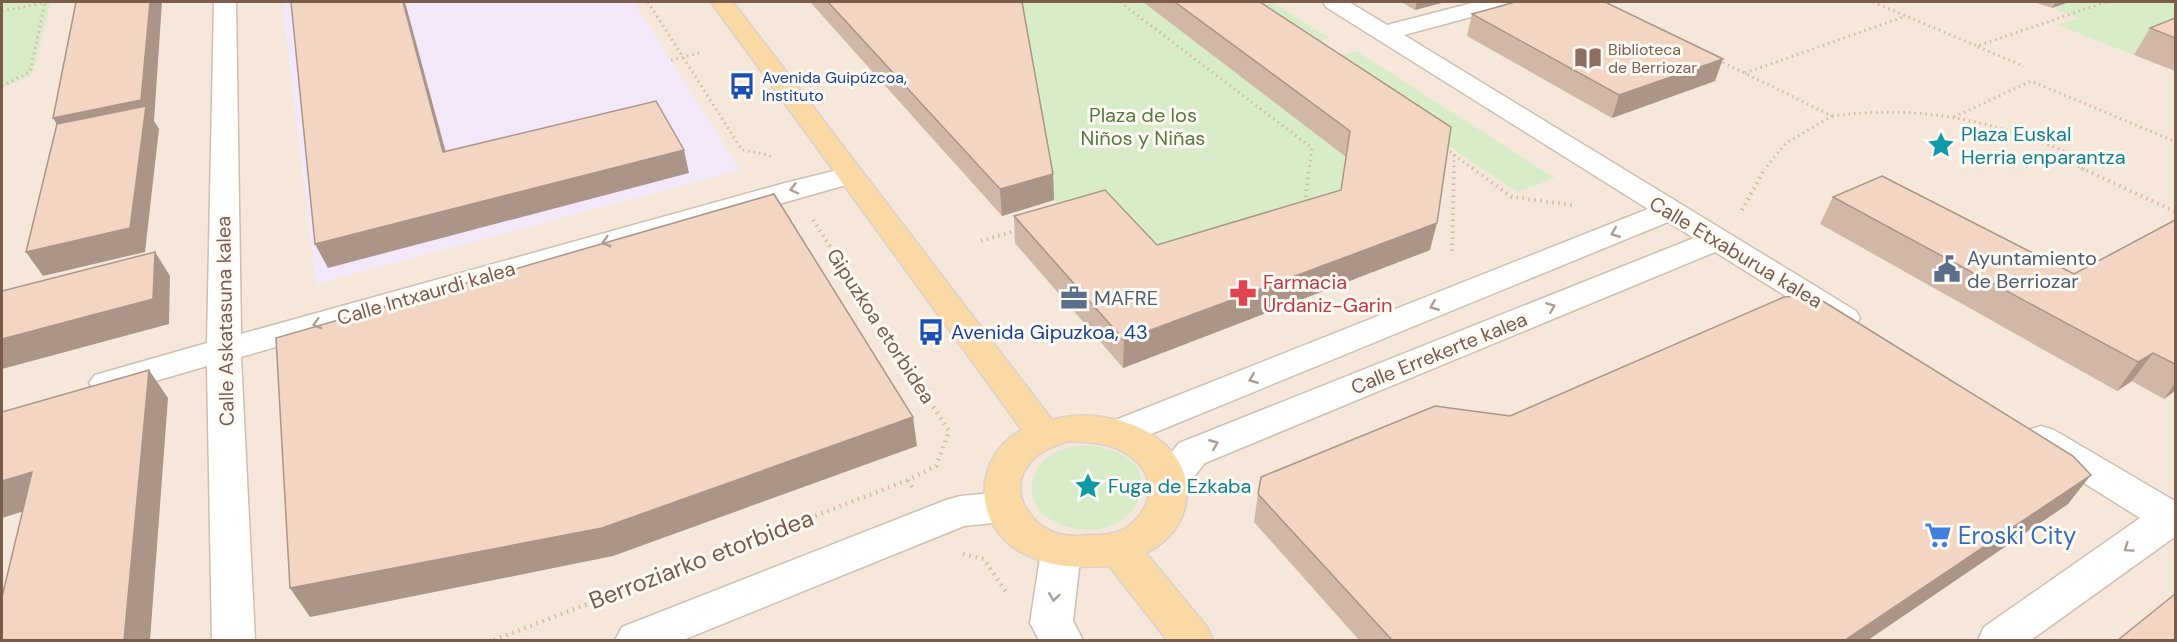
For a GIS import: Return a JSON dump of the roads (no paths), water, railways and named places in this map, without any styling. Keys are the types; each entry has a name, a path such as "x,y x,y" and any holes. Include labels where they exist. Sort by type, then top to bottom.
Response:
{"main road":[{"path":"722,2 1024,405 1044,435"},
{"path":"1068,428 1095,428 1121,432 1143,444 1160,460 1169,479 1170,500 1161,520 1144,537 1119,549 1090,554 1061,551 1035,542 1015,526 1003,507 1001,485 1008,465 1022,448 1044,435 1068,428"},
{"path":"1119,549 1192,640"}],"street":[{"name":"Calle Askatasuna kalea","path":"225,2 224,350 233,640"},
{"name":"Calle Etxaburua kalea","path":"1334,2 1867,332"},
{"path":"1384,33 1500,2"},
{"name":"Calle Intxaurdi kalea","path":"78,391 850,175"},
{"path":"1121,432 1669,211"},
{"name":"Calle Errekerte kalea","path":"1169,479 1192,453 1717,240"},
{"path":"1998,640 2173,518 2019,426"},
{"path":"637,640 960,511 1003,507"},
{"path":"1056,632 1061,551"}],"place":[{"name":"Biblioteca de Berriozar","path":"1588,58"},
{"name":"Avenida Guipúzcoa, Instituto","path":"742,86"},
{"name":"Plaza Euskal Herria enparantza","path":"1941,145"},
{"name":"Ayuntamiento de Berriozar","path":"1947,269"},
{"name":"Farmacia Urdaniz-Garin","path":"1243,293"},
{"name":"MAFRE","path":"1074,298"},
{"name":"Avenida Gipuzkoa, 43","path":"931,332"},
{"name":"Fuga de Ezkaba","path":"1088,486"},
{"name":"Eroski City","path":"1938,535"}],"park label":[{"name":"Plaza de los Niños y Niñas","path":"1143,126"}]}
